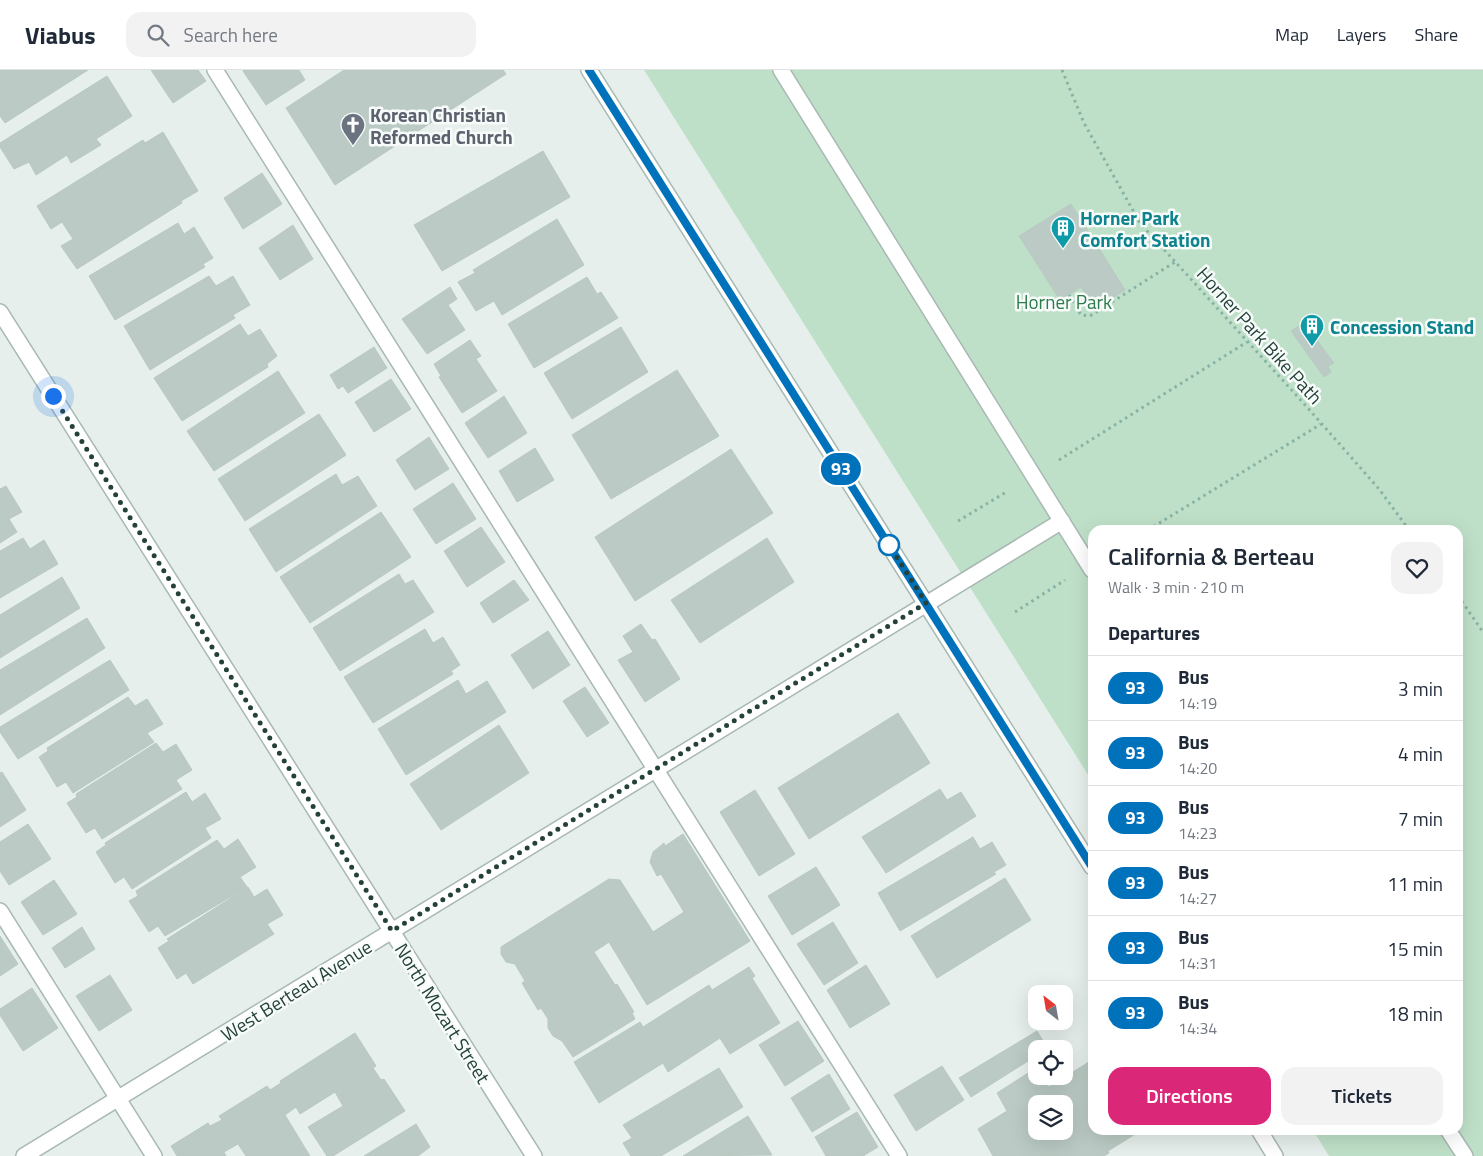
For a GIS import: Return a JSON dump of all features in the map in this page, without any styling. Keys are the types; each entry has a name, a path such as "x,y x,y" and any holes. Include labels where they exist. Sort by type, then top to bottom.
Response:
{"street":[{"path":"215,70 899,1156"},
{"path":"589,70 1088,861"},
{"path":"781,70 1088,563"},
{"name":"North Mozart Street","path":"0,312 534,1156"},
{"name":"West Berteau Avenue","path":"24,1156 1062,521"},
{"path":"0,911 154,1156"},
{"path":"1262,1135 1275,1156"},
{"path":"1451,1135 1464,1156"}],"path":[{"name":"Horner Park Bike Path","path":"1062,70 1084,123 1140,223 1379,489 1405,525"},
{"path":"1069,295 1081,315 1090,316 1175,262"},
{"path":"1056,462 1247,342"},
{"path":"1156,525 1321,424"},
{"path":"958,521 1015,487"},
{"path":"1015,612 1070,577"},
{"path":"1463,603 1483,632"}],"green space":[{"name":"Horner Park","path":"644,70 1483,70 1483,1156 1329,1156 1316,1135 1463,1135 1463,525 1088,525 1088,775"}],"building":[{"path":"0,70 88,70 5,123 0,116"},
{"path":"151,70 198,70 206,81 173,103"},
{"path":"244,70 299,70 305,80 266,105"},
{"name":"Korean Christian Reformed Church","path":"344,70 503,70 506,74 335,185 286,108"},
{"path":"107,76 132,116 96,139 101,145 71,163 67,155 36,175 29,162 14,169 0,147 0,143"},
{"path":"163,132 198,191 77,269 61,246 73,239 62,222 51,229 37,206 143,140 145,143"},
{"path":"543,151 570,197 442,271 414,225"},
{"path":"262,173 282,204 243,229 224,198"},
{"name":"Horner Park Comfort Station","path":"1071,204 1125,290 1095,309 1081,287 1060,300 1019,236"},
{"path":"557,219 584,265 502,315 494,301 476,311 458,282 475,273 473,270"},
{"path":"178,223 184,234 194,227 213,258 203,264 205,267 115,320 89,276"},
{"path":"293,225 313,259 280,280 259,248"},
{"path":"209,276 216,286 233,276 250,305 233,315 235,318 150,370 124,326"},
{"path":"587,277 597,294 601,292 618,318 534,368 508,324"},
{"path":"450,287 457,299 448,305 465,330 427,354 402,319"},
{"name":"Concession Stand","path":"1304,323 1334,363 1328,366 1331,372 1324,377 1291,331"},
{"path":"240,324 248,336 260,329 277,356 267,364 268,367 182,421 154,378"},
{"path":"621,327 648,372 572,419 544,373"},
{"path":"470,340 481,356 476,359 497,391 462,413 439,377 441,376 434,364"},
{"path":"374,347 387,368 348,393 343,386 338,389 330,375"},
{"path":"677,370 719,436 611,499 572,435"},
{"path":"278,371 305,413 214,471 187,431"},
{"path":"391,379 411,409 374,432 355,402"},
{"path":"504,396 527,433 488,458 465,423"},
{"path":"319,414 346,455 245,521 218,479"},
{"path":"429,437 449,469 415,490 396,460"},
{"path":"535,448 554,480 517,502 499,471"},
{"path":"731,449 773,513 635,601 595,537"},
{"path":"336,474 342,485 358,476 377,506 276,572 249,529"},
{"path":"453,483 476,519 436,544 413,509"},
{"path":"6,486 22,512 9,519 17,532 0,543 0,489"},
{"path":"381,512 411,557 310,623 280,577"},
{"path":"481,527 505,562 467,587 444,551"},
{"path":"23,538 30,549 44,540 58,564 0,598 0,551"},
{"path":"767,538 794,582 700,643 671,600"},
{"path":"399,574 405,584 413,580 434,612 340,671 313,628"},
{"path":"62,577 80,608 0,658 0,615"},
{"path":"514,580 529,600 493,623 480,603"},
{"path":"87,618 105,648 0,715 0,670"},
{"path":"641,624 652,640 655,639 680,679 645,702 618,660 633,652 623,636"},
{"path":"425,629 433,643 443,637 460,665 451,671 453,674 373,723 344,677"},
{"path":"548,631 570,665 533,689 511,655"},
{"path":"110,660 129,690 18,759 0,732 0,727"},
{"path":"458,680 466,694 487,681 506,712 406,775 378,729"},
{"path":"585,687 609,723 587,737 563,701"},
{"path":"128,697 135,706 147,699 163,724 147,733 154,742 73,793 66,782 57,787 39,757 48,751 47,748"},
{"path":"898,713 930,763 809,839 778,788"},
{"path":"499,725 529,773 441,830 410,784"},
{"path":"156,743 163,752 176,744 192,770 176,780 182,789 102,839 95,828 86,833 67,803 77,797 76,794"},
{"path":"2,772 26,810 0,827 0,773"},
{"path":"940,789 947,800 961,792 976,816 886,873 862,837"},
{"path":"755,790 795,854 759,876 720,812"},
{"path":"186,792 192,802 205,793 221,819 205,828 211,838 132,889 124,877 115,883 96,852 106,845 105,843"},
{"path":"28,824 51,859 9,885 0,871 0,842"},
{"path":"683,834 750,941 647,1005 609,942 594,952 615,985 617,984 634,1012 632,1013 635,1019 573,1057 562,1041 553,1036 548,1028 548,1019 541,1008 538,1010 522,983 525,981 515,964 506,962 501,954 501,947 609,879 620,880 653,932 684,912 661,874 657,876 650,862 653,852 664,843 665,846"},
{"path":"973,837 980,849 992,842 1006,865 994,872 996,874 900,931 878,893"},
{"path":"238,839 256,867 240,877 247,887 165,936 158,926 149,932 129,901 138,896 136,891 217,840 224,849"},
{"path":"816,867 840,905 792,935 768,896"},
{"path":"1005,878 1031,920 937,978 911,936"},
{"path":"54,880 77,914 43,935 21,902"},
{"path":"248,887 254,897 267,889 283,915 267,924 274,934 193,984 186,973 177,979 158,948 169,941 167,939"},
{"path":"833,922 858,963 824,985 797,944"},
{"path":"82,927 95,949 65,968 52,948"},
{"path":"0,936 18,964 0,976"},
{"path":"866,965 890,1004 850,1028 827,990"},
{"path":"749,967 755,976 752,978 780,1023 730,1054 720,1038 668,1072 663,1063 599,1103 574,1062 640,1022 643,1027 709,985 712,990"},
{"path":"110,975 132,1010 99,1031 76,996"},
{"path":"32,988 58,1028 23,1051 0,1015 0,1009"},
{"path":"798,1021 824,1061 785,1086 759,1045"},
{"path":"1037,1031 1042,1040 1028,1040 1028,1061 971,1097 959,1078"},
{"path":"355,1033 376,1066 373,1068 381,1080 384,1079 405,1111 333,1156 327,1156 308,1127 343,1106 335,1092 300,1114 296,1107 285,1115 310,1156 246,1156 238,1144 224,1152 226,1156 177,1156 171,1146 208,1123 210,1126 222,1120 219,1116 267,1086 270,1090 281,1083 280,1081"},
{"path":"1088,1063 1088,1135 1134,1135 1108,1151 1109,1153 1104,1156 993,1156 978,1129 1007,1111 997,1093 1028,1073 1028,1085 1048,1085 1049,1087 1052,1085 1073,1085 1073,1072"},
{"path":"942,1066 964,1100 916,1131 894,1095"},
{"path":"719,1068 743,1107 661,1156 631,1156 623,1143 632,1138 623,1125"},
{"path":"829,1074 850,1109 812,1132 791,1098"},
{"path":"857,1112 878,1147 863,1156 826,1156 815,1137"},
{"path":"748,1116 772,1155 683,1156"},
{"path":"416,1124 430,1147 418,1156 364,1156"}],"bus line":[{"name":"93","path":"589,70 1088,861"}],"place":[{"name":"Korean Christian Reformed Church","path":"353,146"},
{"name":"Horner Park Comfort Station","path":"1063,249"},
{"name":"Concession Stand","path":"1312,347"}],"route":[{"path":"53,396 392,931 926,603 889,545"}]}
